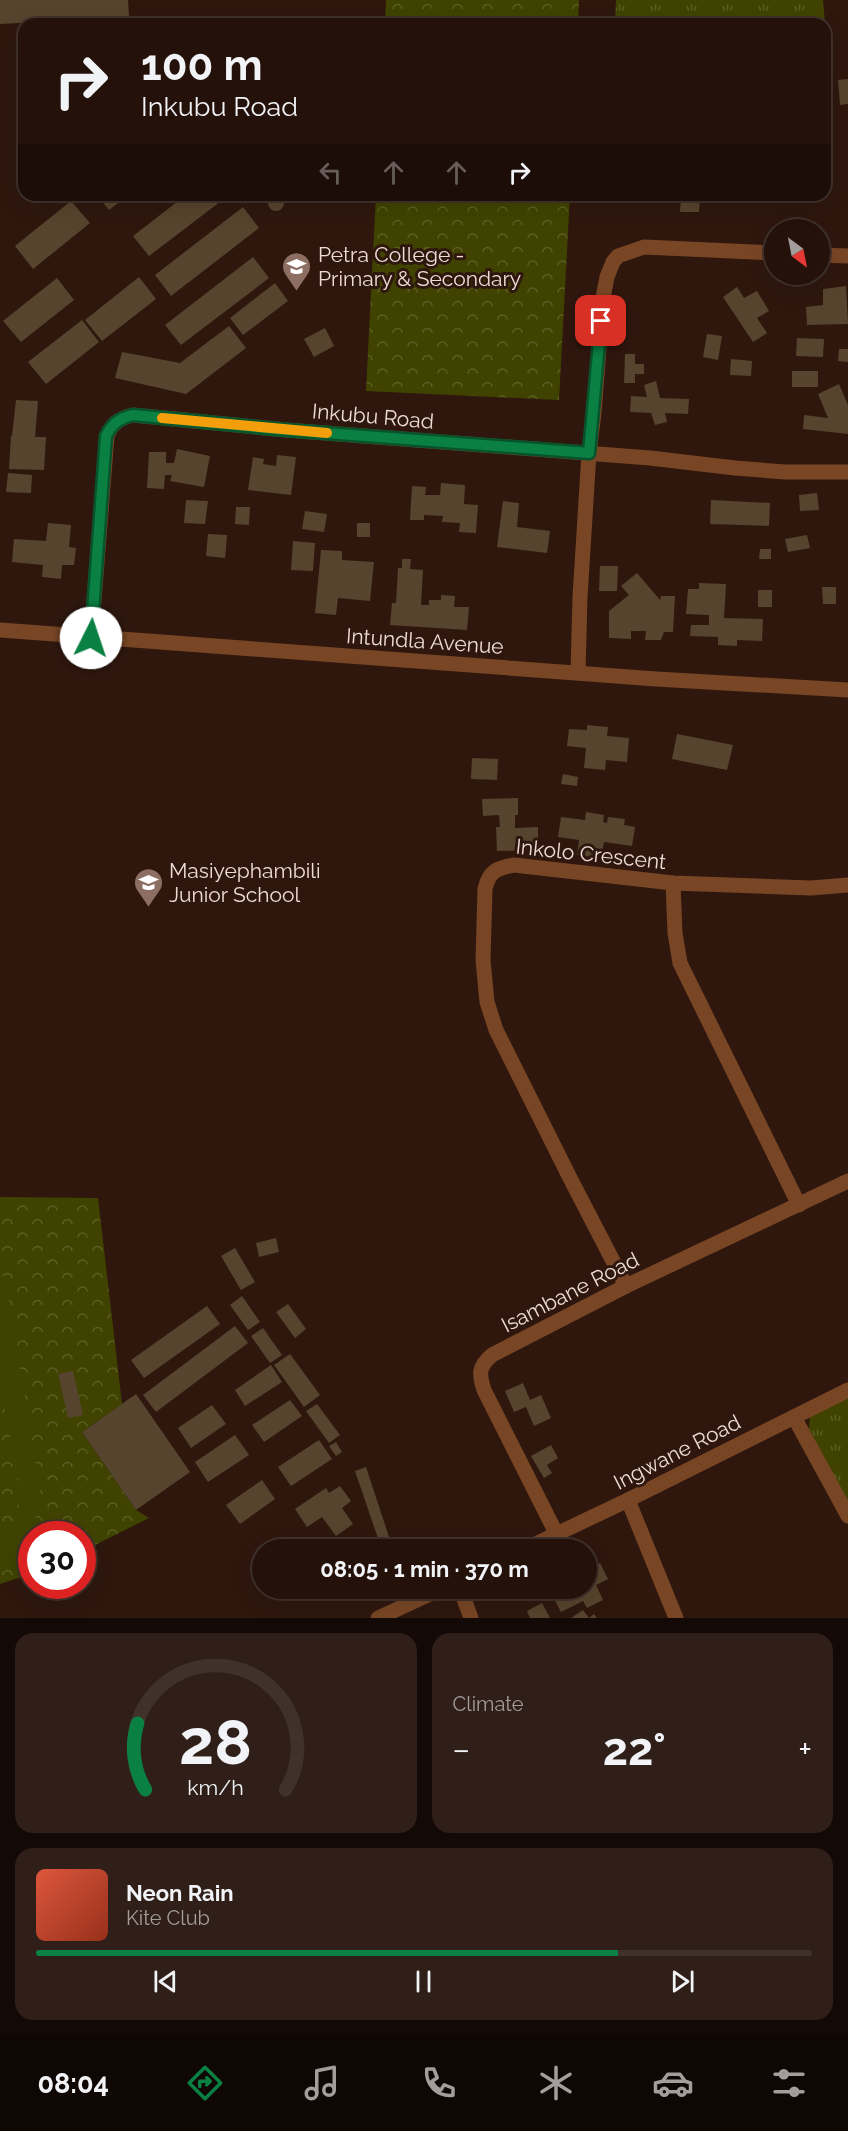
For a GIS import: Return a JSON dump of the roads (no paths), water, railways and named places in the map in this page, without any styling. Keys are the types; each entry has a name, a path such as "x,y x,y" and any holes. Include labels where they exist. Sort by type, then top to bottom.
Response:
{"street":[{"path":"578,672 589,453 603,298 613,262 618,256 644,247 764,253"},
{"path":"830,255 848,256"},
{"name":"Inkubu Road","path":"91,638 106,436 111,426 122,418 133,415 286,430 589,453 745,469 848,472"},
{"name":"Intundla Avenue","path":"0,630 578,672 656,680 848,690"},
{"name":"Inkolo Crescent","path":"626,1286 496,1030 487,1002 483,960 485,889 488,878 495,871 514,865 673,883 811,888 848,885"},
{"path":"673,883 675,933 680,963 799,1204"},
{"name":"Isambane Road","path":"556,1533 484,1390 480,1370 483,1362 492,1355 626,1286 848,1181"},
{"name":"Ingwane Road","path":"544,1539 628,1500 848,1390"},
{"path":"794,1417 848,1516"},
{"path":"628,1500 676,1618"},
{"path":"378,1618 419,1599"},
{"path":"464,1599 471,1618"}],"place":[{"name":"Petra College - Primary & Secondary","path":"297,292"},
{"name":"Masiyephambili Junior School","path":"148,908"}]}
